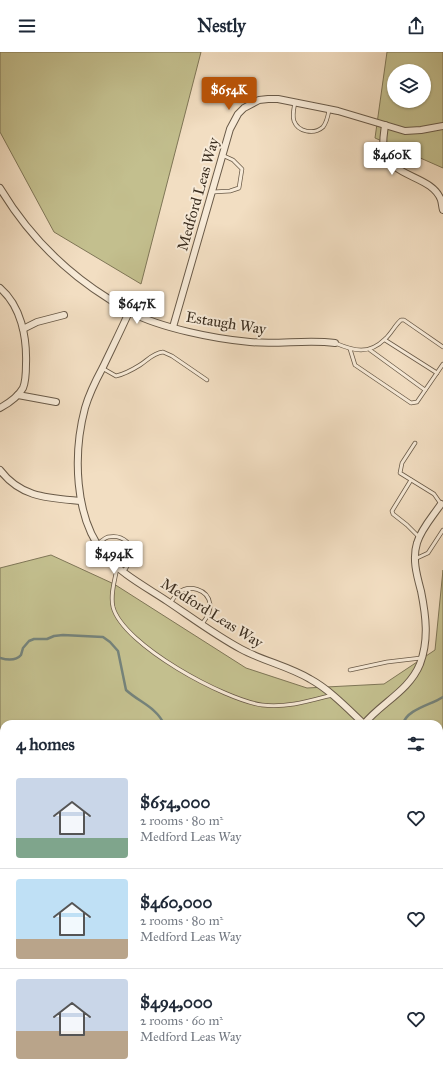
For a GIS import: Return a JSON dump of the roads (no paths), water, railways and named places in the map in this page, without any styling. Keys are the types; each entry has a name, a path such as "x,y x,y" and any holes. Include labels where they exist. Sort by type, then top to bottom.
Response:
{"street":[{"name":"Medford Leas Way","path":"173,327 233,121 244,108 259,100 268,99 295,102 329,109 354,115 396,129 412,131 443,126"},
{"path":"385,125 383,144 386,156 395,168 427,185 435,191 441,200 443,210"},
{"name":"Estaugh Way","path":"0,188 27,228 51,254 97,292 129,312 152,321 209,336 250,342 271,343 313,341 335,343"},
{"path":"0,288 7,293 18,315 23,329 26,347 26,372 23,387 13,400 0,408"},
{"name":"Medford Leas Way","path":"129,312 102,368 85,409 81,430 78,462 81,501 85,519 98,544 104,554 117,566 170,603 241,649 293,670 312,680 332,695 360,720"},
{"path":"23,329 37,322 64,316"},
{"path":"18,395 56,402"},
{"path":"0,470 14,485 32,494 53,499 81,501"},
{"path":"368,720 408,684 415,674 421,658 426,630 423,603 414,559 417,542 442,505"}],"lane":[{"path":"295,102 293,114 294,120 296,126 301,130 308,131 321,128 326,123 329,109"},
{"path":"212,192 230,191 239,188 242,169 233,160 222,156"},
{"path":"370,350 385,340 401,320 404,320 443,347"},
{"path":"385,340 437,373"},
{"path":"335,343 350,349 370,350 425,390"},
{"path":"350,349 355,365 411,403 417,402 443,364"},
{"path":"102,368 116,376 126,373 141,365 153,355 163,352 172,356 206,380"},
{"path":"415,443 402,463 400,473 434,494 442,505"},
{"path":"411,480 392,511 393,514 420,538"},
{"path":"414,559 428,553 443,530"},
{"path":"98,544 107,537 120,537 128,542 132,551 130,561 124,571"},
{"path":"117,566 112,596 113,608 120,620 134,637 157,655 180,670 211,687 241,699 262,705 282,706 332,695"},
{"path":"170,603 178,593 190,588 198,589 205,595 210,604 207,618 202,624"},
{"path":"350,670 387,662 421,658"}],"waterway":[{"path":"0,658 8,660 19,657 23,648 29,641 34,639 47,639 54,636 63,635 103,637 118,651 126,690 157,713 162,720"},
{"path":"405,720 414,711 443,697"}]}
